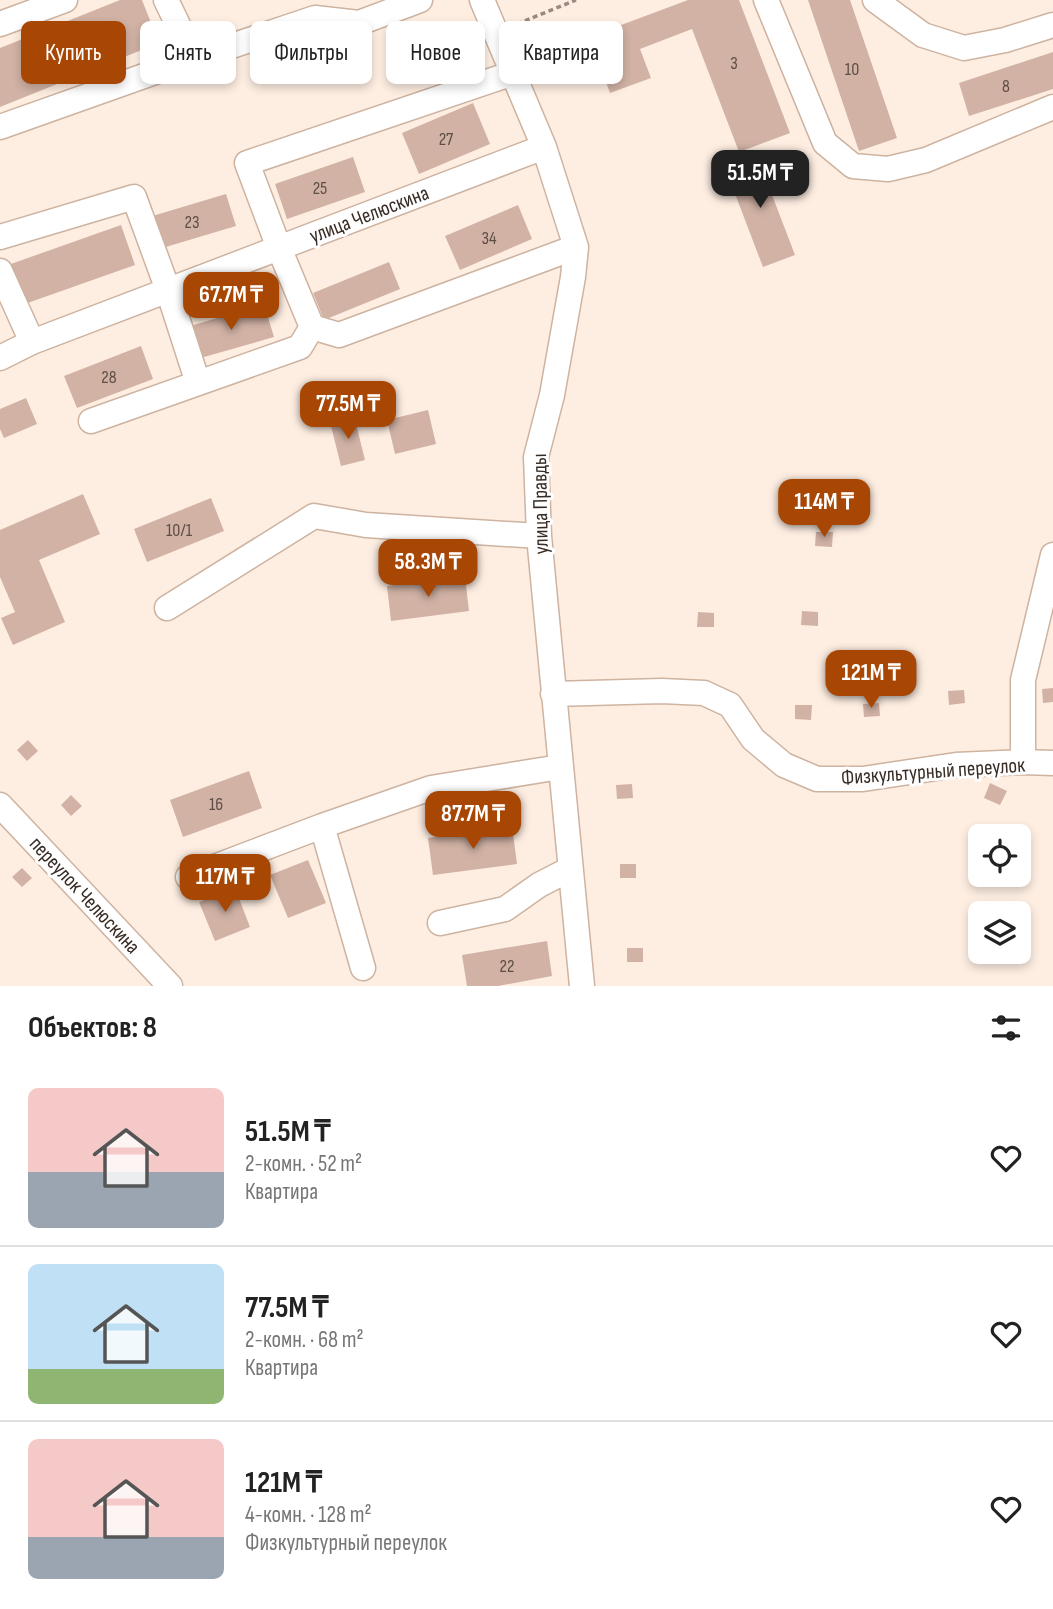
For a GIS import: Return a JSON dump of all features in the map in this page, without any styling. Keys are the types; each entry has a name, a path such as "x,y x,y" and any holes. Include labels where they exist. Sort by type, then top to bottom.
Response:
{"street":[{"path":"0,24 65,0"},
{"path":"166,0 176,21"},
{"path":"236,44 315,18 359,23 421,0"},
{"name":"улица Правды","path":"482,0 499,39"},
{"path":"766,0 825,144 853,166 888,169 926,160 1053,107"},
{"path":"875,0 923,36 964,48 1005,40 1053,25"},
{"path":"0,127 140,77"},
{"path":"499,78 247,163 313,327 339,335 576,247"},
{"name":"улица Правды","path":"518,84 544,147 576,247 552,395 536,457 539,536 582,986"},
{"name":"улица Челюскина","path":"2,348 32,342 544,147"},
{"path":"0,237 134,197 198,383"},
{"path":"0,271 32,342"},
{"path":"91,421 300,347 313,327"},
{"path":"166,608 314,516 366,525 539,536"},
{"path":"1023,762 1023,680 1053,555"},
{"name":"Физкультурный переулок","path":"553,694 662,691 704,693 730,705 753,739 784,765 817,779 863,779 956,765 1053,763"},
{"path":"188,877 431,788 560,767"},
{"name":"переулок Челюскина","path":"0,805 170,986"},
{"path":"322,826 363,968"},
{"path":"440,923 505,909 570,869"}],"path":[{"path":"496,32 576,0"}],"building":[{"path":"120,0 142,0 150,21 140,21 140,51 126,56 126,21 68,21"},
{"path":"688,0 739,0 790,133 739,152 692,29 640,49 651,78 610,93 607,84 623,84 623,24"},
{"path":"808,0 850,0 897,138 859,151"},
{"path":"21,40 21,84 57,84 0,107 0,48"},
{"path":"1053,52 1053,89 969,116 959,83"},
{"path":"473,103 490,144 419,174 402,133"},
{"path":"756,153 795,255 763,267 724,165"},
{"path":"353,157 365,192 287,219 275,184"},
{"path":"226,194 236,226 159,249 149,217"},
{"path":"518,205 532,239 460,270 445,236"},
{"path":"121,225 135,265 22,305 8,265"},
{"path":"389,262 400,289 324,320 313,293"},
{"path":"264,304 274,337 197,359 187,327"},
{"path":"141,346 153,379 77,408 64,376"},
{"path":"26,398 37,424 4,438 0,429 0,409"},
{"path":"428,410 436,444 395,454 387,420"},
{"path":"354,416 365,460 341,466 330,422"},
{"path":"83,494 100,534 39,560 65,622 13,645 1,618 15,612 0,577 0,530"},
{"path":"211,498 224,531 147,562 134,529"},
{"path":"816,532 833,532 832,547 815,546"},
{"path":"465,577 469,611 391,621 387,586"},
{"path":"802,611 818,612 818,626 801,625"},
{"path":"698,612 714,613 714,627 697,627"},
{"path":"1053,688 1053,702 1043,703 1042,689"},
{"path":"964,690 965,703 949,705 948,691"},
{"path":"879,703 880,716 864,717 863,704"},
{"path":"795,705 812,705 811,720 795,719"},
{"path":"28,740 38,751 27,761 17,750"},
{"path":"249,771 262,808 183,837 170,800"},
{"path":"990,783 1007,791 1000,805 984,798"},
{"path":"632,784 633,798 617,799 616,785"},
{"path":"71,795 82,806 71,816 61,805"},
{"path":"512,826 517,864 433,875 428,838"},
{"path":"308,860 326,903 288,918 270,875"},
{"path":"620,864 636,864 636,878 620,878"},
{"path":"22,868 32,878 22,887 12,877"},
{"path":"235,888 250,927 215,941 199,902"},
{"path":"547,941 552,976 498,986 467,986 462,955"},
{"path":"627,948 643,948 643,962 627,962"}]}
